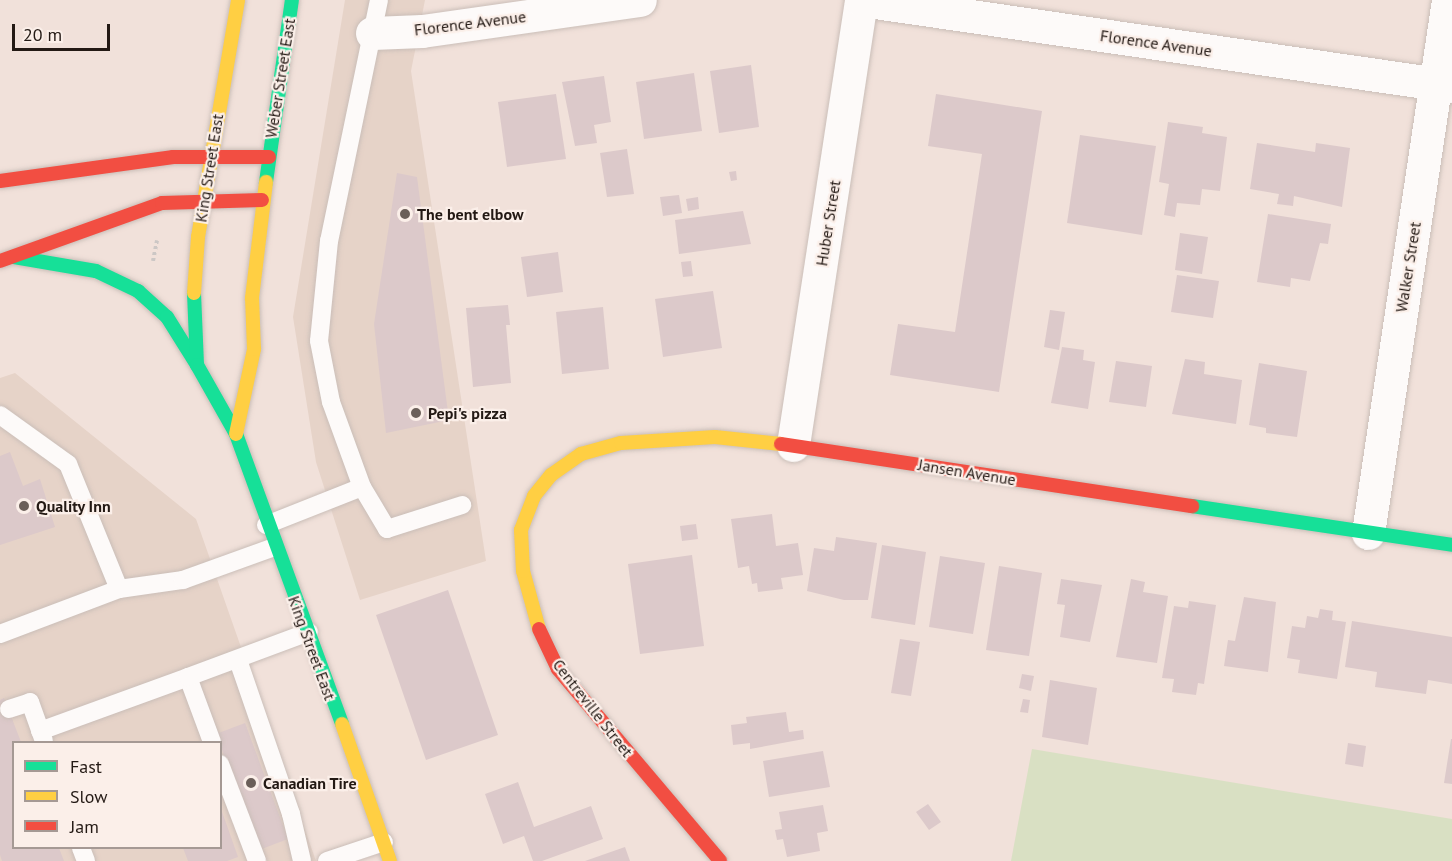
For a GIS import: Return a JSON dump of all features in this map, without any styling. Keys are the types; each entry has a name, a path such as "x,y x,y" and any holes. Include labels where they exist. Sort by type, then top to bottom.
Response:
{"main road":[{"name":"King Street East","path":"238,0 203,202 194,286 197,365 237,434 266,525 309,632 390,861"},
{"name":"Weber Street East","path":"268,156 292,0"},
{"path":"0,181 210,154 268,156"},
{"name":"King Street East","path":"237,434 254,349 252,298 268,156"},
{"path":"6,259 162,203 262,200"},
{"path":"6,259 96,271 138,291 167,317 197,365"},
{"name":"Jansen Avenue","path":"521,530 534,496 551,475 581,454 621,443 715,436 793,445 1452,546"},
{"name":"Centreville Street","path":"521,530 523,571 532,614 558,669 720,861"}],"street":[{"name":"Florence Avenue","path":"372,33 422,31 640,0"},
{"name":"Florence Avenue","path":"861,0 1444,84"},
{"name":"Huber Street","path":"793,445 861,0"},
{"name":"Walker Street","path":"1368,533 1444,84 1448,0"}],"lane":[{"path":"379,0 329,241 319,340 331,402 362,487 387,529 462,505"},
{"path":"0,415 68,464 119,589"},
{"path":"266,525 362,487"},
{"path":"0,634 119,589 183,580 274,547"},
{"path":"9,709 30,702 42,737 188,677 309,632"},
{"path":"238,660 259,744 302,861"},
{"path":"188,677 214,741"},
{"path":"222,761 247,826 257,861"},
{"path":"327,861 384,842"}],"shaded area":[{"path":"345,0 425,0 411,71 486,561 360,600 316,462 293,317"},
{"path":"15,373 196,519 316,861 0,861 0,378"}],"green space":[{"path":"1032,749 1452,819 1452,861 1011,861"}],"building":[{"path":"751,65 759,127 719,133 710,71"},
{"path":"694,73 702,131 644,139 636,82"},
{"path":"604,76 611,122 594,125 597,143 575,146 562,82"},
{"path":"556,94 566,159 507,167 498,102"},
{"path":"936,94 1042,111 999,392 890,375 898,324 955,332 982,154 928,146"},
{"path":"1168,122 1203,127 1202,133 1227,137 1220,191 1202,189 1200,205 1177,203 1175,217 1164,215 1169,184 1159,182"},
{"path":"1080,135 1156,146 1142,235 1067,223"},
{"path":"1257,143 1315,152 1316,143 1350,148 1342,207 1294,196 1293,206 1277,204 1279,194 1250,189"},
{"path":"627,149 634,194 607,197 600,153"},
{"path":"736,171 737,180 731,181 729,172"},
{"path":"397,173 417,177 449,420 386,433 374,324"},
{"path":"679,195 682,213 663,216 660,197"},
{"path":"698,197 699,209 688,211 686,199"},
{"path":"743,211 751,244 679,254 675,220"},
{"path":"1268,214 1331,224 1328,244 1320,243 1310,281 1291,278 1290,287 1257,282"},
{"path":"1180,233 1208,237 1202,274 1175,270"},
{"path":"558,252 563,292 527,297 521,257"},
{"path":"691,261 693,276 683,277 681,262"},
{"path":"1177,275 1219,281 1213,318 1171,312"},
{"path":"713,291 722,348 663,357 655,299"},
{"path":"508,305 510,325 506,325 511,383 473,387 466,308"},
{"path":"603,307 609,369 562,374 556,312"},
{"path":"1050,310 1065,312 1059,350 1044,347"},
{"path":"1062,347 1084,350 1083,360 1095,362 1088,409 1051,403"},
{"path":"1185,359 1205,362 1204,374 1242,380 1236,424 1172,414"},
{"path":"1116,361 1152,366 1146,407 1109,402"},
{"path":"1259,363 1307,371 1297,437 1266,433 1266,428 1249,425"},
{"name":"Quality Inn","path":"10,452 23,486 40,479 55,527 0,545 0,456"},
{"path":"772,514 776,546 798,543 803,575 781,578 783,589 758,592 757,583 752,584 749,566 738,568 731,519"},
{"path":"696,524 698,539 682,541 680,526"},
{"path":"836,537 877,543 868,600 844,600 807,591 814,548 834,551"},
{"path":"882,545 926,552 915,625 871,618"},
{"path":"692,555 704,646 640,654 628,564"},
{"path":"940,556 985,563 973,634 929,627"},
{"path":"999,566 1042,573 1029,656 986,650"},
{"path":"1061,579 1102,585 1090,642 1060,637 1065,605 1057,604"},
{"path":"1131,579 1145,582 1143,592 1168,596 1157,663 1116,657"},
{"path":"448,590 498,735 426,760 376,615"},
{"path":"1244,597 1276,602 1268,672 1224,666 1228,640 1235,641"},
{"path":"1189,601 1216,605 1204,684 1198,683 1196,695 1172,692 1174,679 1162,678 1174,606 1188,608"},
{"path":"1320,609 1333,611 1332,620 1346,622 1337,679 1298,673 1300,660 1287,658 1292,626 1305,628 1307,616 1318,618"},
{"path":"1352,621 1452,637 1452,684 1428,680 1426,694 1375,687 1377,672 1345,667"},
{"path":"900,639 920,642 911,696 891,693"},
{"path":"1022,674 1034,676 1031,691 1019,688"},
{"path":"1050,680 1097,688 1088,745 1042,737"},
{"path":"4,698 21,741 12,741 12,849 59,849 64,861 2,861 0,855 0,700"},
{"path":"1023,699 1030,700 1028,713 1020,712"},
{"path":"786,712 789,732 803,730 804,739 750,749 750,743 733,745 731,725 747,723 746,717"},
{"name":"Canadian Tire","path":"245,723 288,839 259,850 222,750 222,741 219,741 216,734"},
{"path":"1452,739 1452,784 1444,783"},
{"path":"1348,743 1366,746 1363,767 1345,764"},
{"path":"823,751 830,787 769,797 763,761"},
{"path":"518,782 534,827 591,806 603,839 542,861 533,861 524,836 503,844 485,794"},
{"path":"928,804 941,822 929,830 916,812"},
{"path":"823,805 828,831 817,833 820,851 787,857 783,839 777,840 775,830 782,829 779,812"},
{"path":"222,812 238,857 227,861 188,861 183,849 222,849"},
{"path":"625,847 630,861 585,861"}],"traffic: fast":[{"path":"266,182 292,0"},
{"path":"14,257 96,271 138,291 167,317 197,365"},
{"path":"194,293 197,365 236,434 342,724"},
{"path":"1192,506 1452,545"}],"traffic: slow":[{"path":"194,293 198,237 238,0"},
{"path":"236,434 254,349 252,298 266,182"},
{"path":"539,629 523,571 521,530 534,496 551,475 581,454 621,443 715,437 781,444"},
{"path":"342,724 390,861"}],"traffic: jam":[{"path":"0,181 173,157 269,157"},
{"path":"0,261 162,203 262,200"},
{"path":"781,444 1192,506"},
{"path":"539,629 558,669 720,861"}],"place":[{"name":"The bent elbow","path":"405,214"},
{"name":"Pepi's pizza","path":"416,413"},
{"name":"Quality Inn","path":"24,506"},
{"name":"Canadian Tire","path":"251,783"}]}
